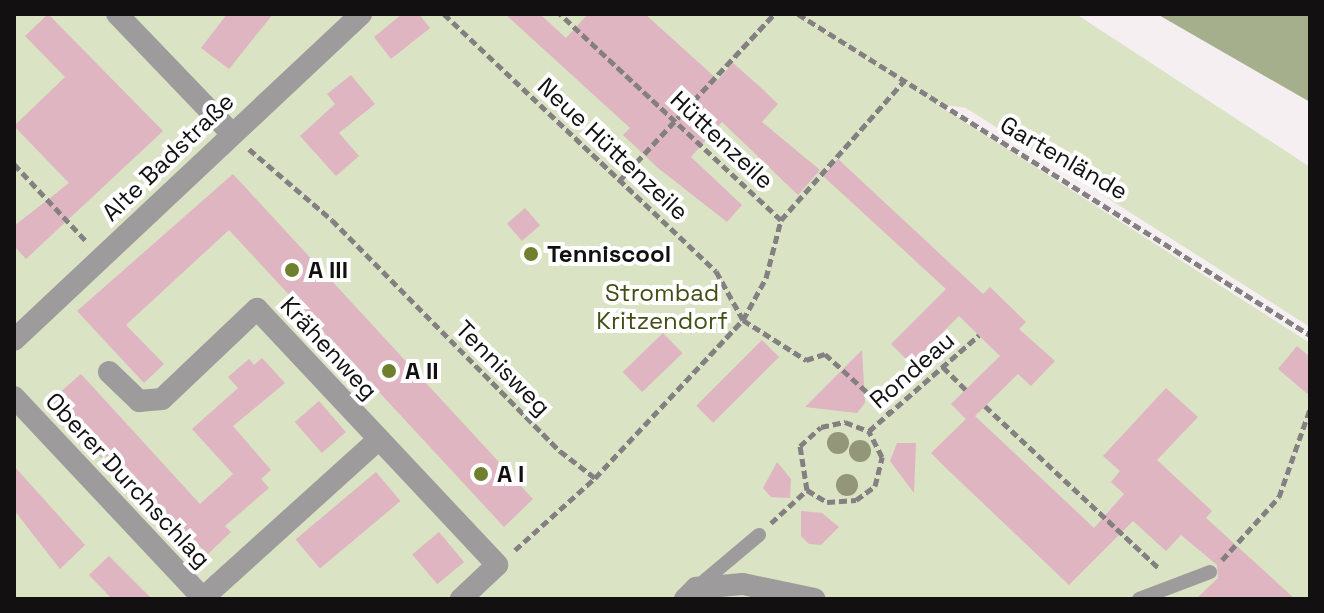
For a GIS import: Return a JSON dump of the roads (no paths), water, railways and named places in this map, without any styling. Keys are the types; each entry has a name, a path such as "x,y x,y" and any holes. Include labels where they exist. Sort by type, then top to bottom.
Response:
{"street":[{"path":"117,14 230,132"},
{"name":"Alte Badstraße","path":"14,340 230,132 361,14"},
{"name":"Krähenweg","path":"109,372 139,401 162,399 257,309 497,565 461,599"},
{"name":"Oberer Durchschlag","path":"14,397 204,598"},
{"path":"204,598 379,439"},
{"path":"690,593 743,584 814,599"}],"lane":[{"path":"690,593 759,535"},
{"path":"1139,599 1210,572"}],"place":[{"name":"Tenniscool","path":"531,254"},
{"name":"A III","path":"292,270"},
{"name":"A II","path":"389,371"},
{"name":"A I","path":"481,474"}],"park label":[{"name":"Strombad Kritzendorf","path":"662,307"}]}
